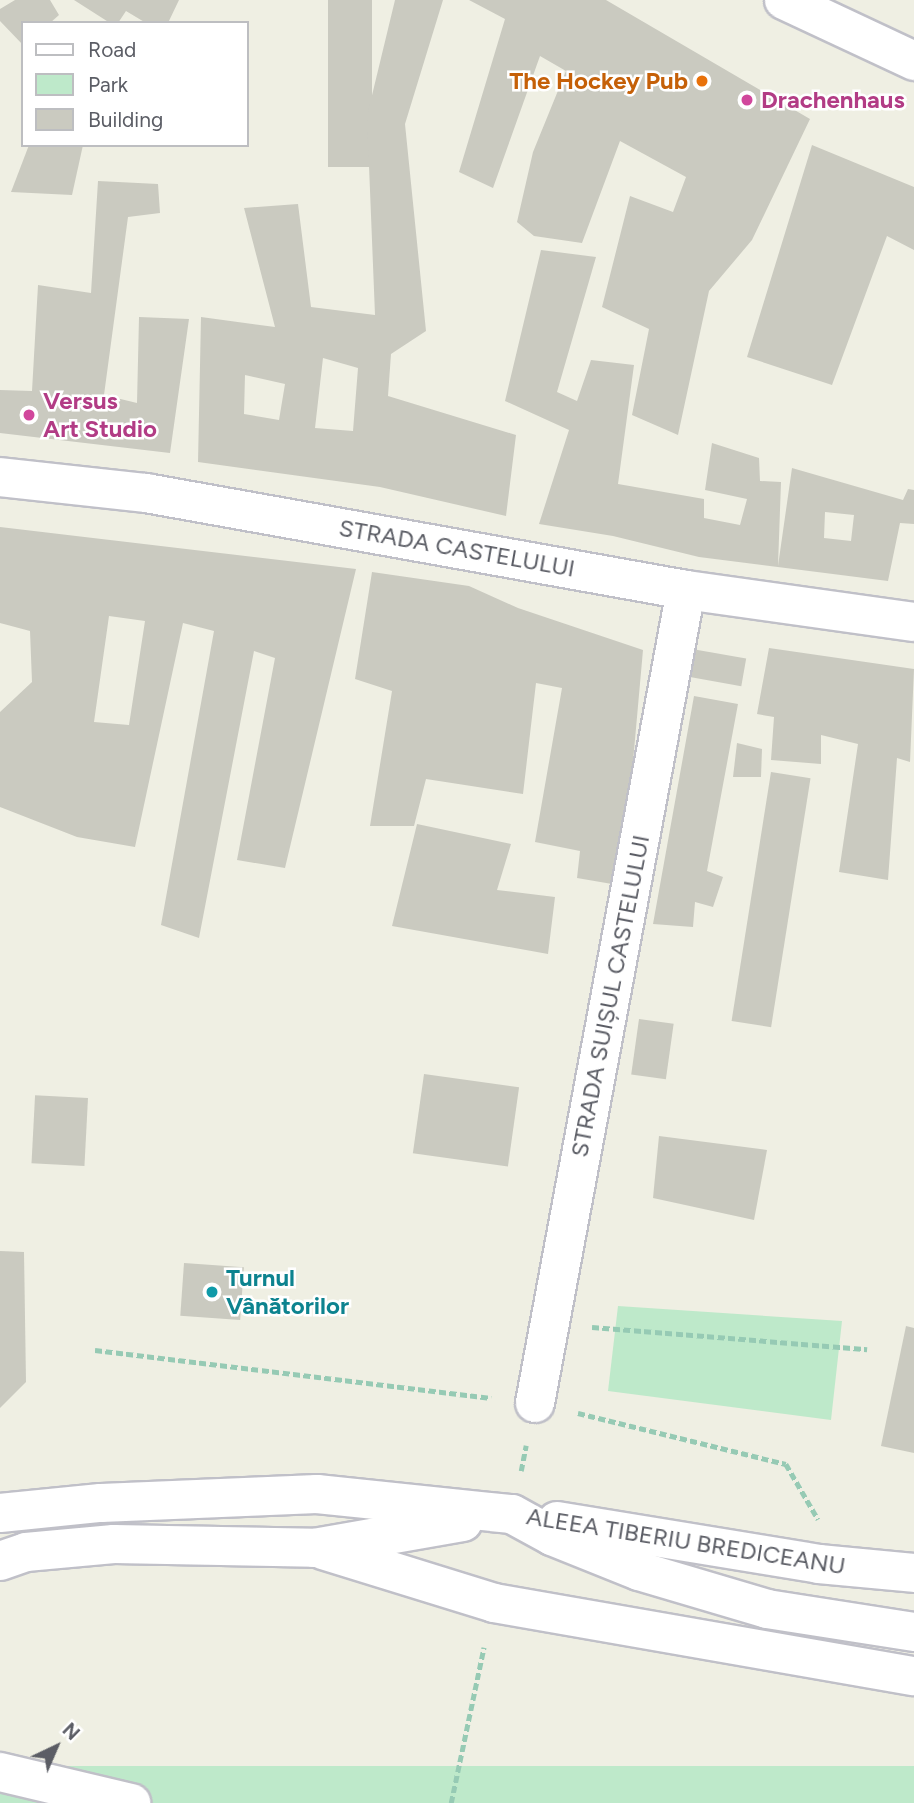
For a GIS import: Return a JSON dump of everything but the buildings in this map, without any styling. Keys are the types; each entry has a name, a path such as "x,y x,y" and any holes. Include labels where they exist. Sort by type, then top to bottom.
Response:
{"street":[{"path":"784,0 914,61"},
{"name":"STRADA CASTELULUI","path":"0,477 252,510 686,590 914,621"},
{"name":"STRADA SUIȘUL CASTELULUI","path":"535,1403 686,590"},
{"path":"0,1513 101,1503 317,1494 512,1514 552,1536 639,1571 767,1609 914,1632"},
{"name":"ALEEA TIBERIU BREDICEANU","path":"0,1560 26,1552 114,1544 314,1548 512,1514 819,1564 914,1573"},
{"path":"314,1548 494,1603 914,1676"},
{"path":"0,1772 131,1803"}],"path":[{"path":"549,1324 867,1349"},
{"path":"95,1350 535,1403 786,1464 823,1528 819,1564"}],"green space":[{"path":"618,1306 842,1321 831,1420 608,1391"},
{"path":"0,1766 914,1766 914,1803 0,1803"}],"place":[{"name":"The Hockey Pub","path":"702,81"},
{"name":"Drachenhaus","path":"747,100"},
{"name":"Versus Art Studio","path":"29,415"},
{"name":"Turnul Vânătorilor","path":"212,1292"}]}
